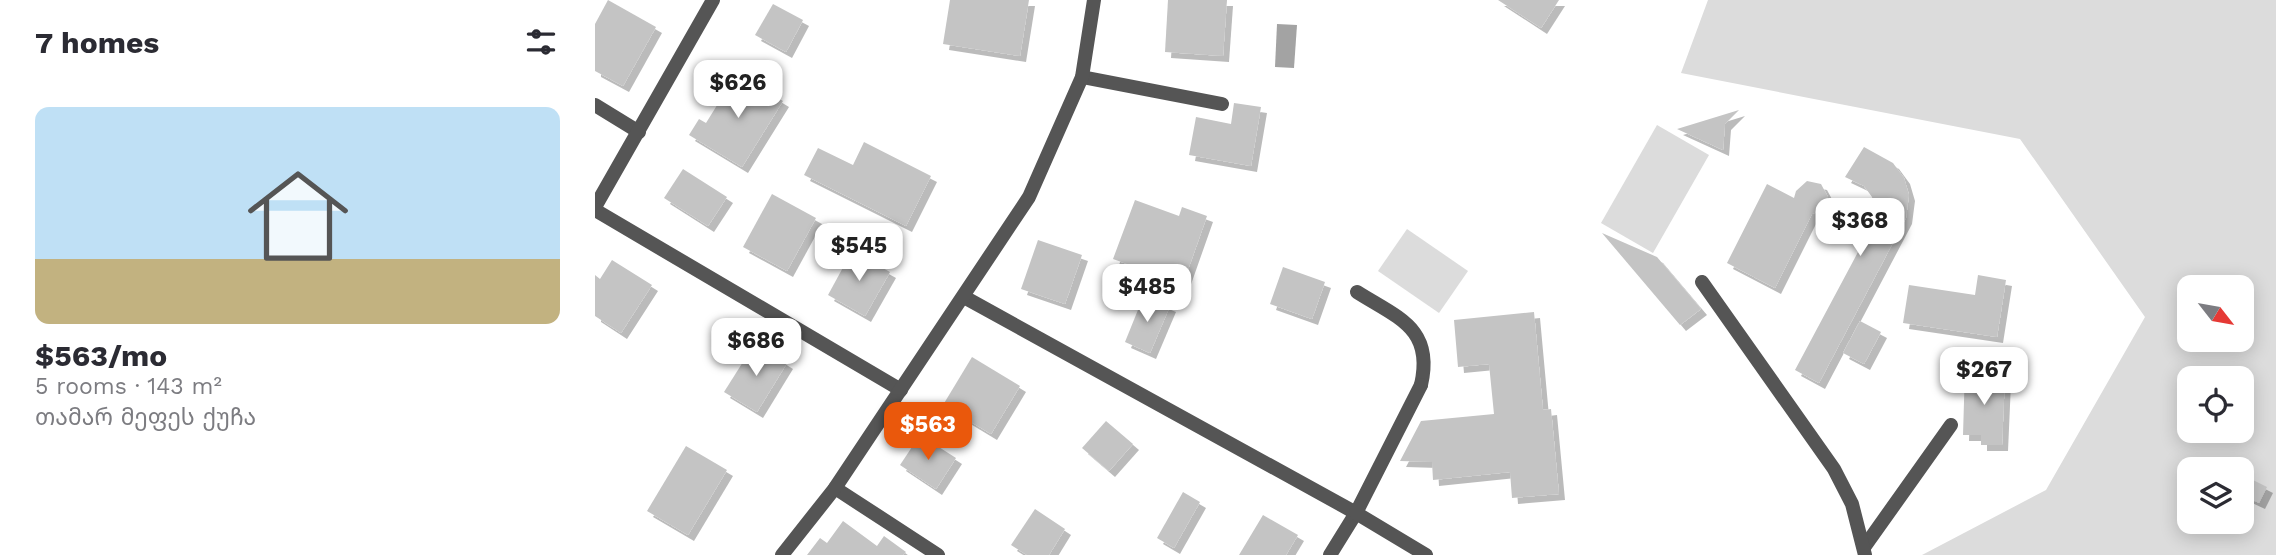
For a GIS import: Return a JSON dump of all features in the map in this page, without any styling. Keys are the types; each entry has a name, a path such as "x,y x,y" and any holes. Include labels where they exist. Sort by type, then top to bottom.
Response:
{"street":[{"path":"713,0 595,209 901,390"},
{"path":"782,555 835,488 1029,197 1082,76 1094,0"},
{"path":"1082,76 1222,104"},
{"path":"595,105 639,132"},
{"path":"1702,282 1834,468 1852,504 1865,551"},
{"path":"1330,555 1356,513 1421,385 1425,350 1417,334 1357,292"},
{"path":"964,297 1356,513 1426,555"},
{"path":"1865,551 1951,425"},
{"path":"835,488 938,555"}],"shaded area":[{"path":"1708,0 2276,0 2276,555 1922,555 2046,490 2145,317 2020,139 1681,73"},
{"path":"1277,24 1297,25 1294,68 1275,67"},
{"path":"1657,125 1709,155 1653,253 1601,223"},
{"path":"1407,229 1468,271 1439,313 1378,271"}],"building":[{"path":"608,0 656,27 623,86 595,71 595,24"},
{"path":"950,0 1029,0 1020,56 943,44"},
{"path":"1168,0 1227,0 1223,56 1165,52"},
{"path":"1498,0 1559,0 1541,28"},
{"path":"773,4 803,20 786,52 755,35"},
{"path":"737,73 783,101 742,167 689,135 699,119 706,123"},
{"path":"1234,103 1261,107 1251,166 1189,155 1196,117 1231,124"},
{"path":"1739,110 1725,124 1723,150 1677,129"},
{"path":"864,142 931,176 906,226 804,175 818,148 853,165"},
{"path":"1864,147 1893,163 1904,178 1909,195 1906,218 1819,383 1795,370 1873,224 1875,211 1872,197 1864,186 1845,177"},
{"path":"683,169 727,197 708,226 664,198"},
{"path":"1807,181 1821,184 1828,197 1827,204 1822,210 1812,214 1775,288 1727,263 1767,184 1794,198 1796,191"},
{"path":"772,194 816,218 787,271 743,247"},
{"path":"1135,200 1179,216 1182,207 1207,216 1183,284 1113,259"},
{"path":"826,223 847,236 836,253 815,240"},
{"path":"1602,233 1657,257 1701,309 1680,325"},
{"path":"1038,240 1082,255 1065,304 1021,289"},
{"path":"852,251 890,272 865,316 828,295"},
{"path":"612,260 652,285 621,333 595,316 595,275 600,279"},
{"path":"1283,267 1325,282 1312,319 1270,304"},
{"path":"1978,275 2006,280 1997,337 1903,323 1909,285 1975,295"},
{"path":"1144,295 1170,306 1150,353 1125,342"},
{"path":"1534,312 1543,410 1551,409 1559,494 1512,498 1510,472 1433,480 1432,462 1400,461 1421,421 1494,414 1489,364 1458,367 1454,320"},
{"path":"1860,321 1881,332 1864,364 1843,353"},
{"path":"755,343 787,363 757,412 724,392"},
{"path":"972,357 1020,386 991,434 943,405"},
{"path":"1965,368 1983,369 1983,376 2005,377 2002,445 1981,445 1981,435 1963,435"},
{"path":"1106,421 1133,444 1109,471 1082,448"},
{"path":"920,435 956,458 936,489 900,465"},
{"path":"686,446 727,470 688,535 647,511"},
{"path":"2254,480 2267,487 2259,503 2254,501"},
{"path":"1183,492 1200,502 1174,548 1157,538"},
{"path":"1035,509 1065,529 1049,555 1027,555 1011,545"},
{"path":"1263,515 1298,535 1286,555 1239,555"},
{"path":"843,521 877,546 884,536 906,552 903,555 807,555 820,538 827,543"}]}
